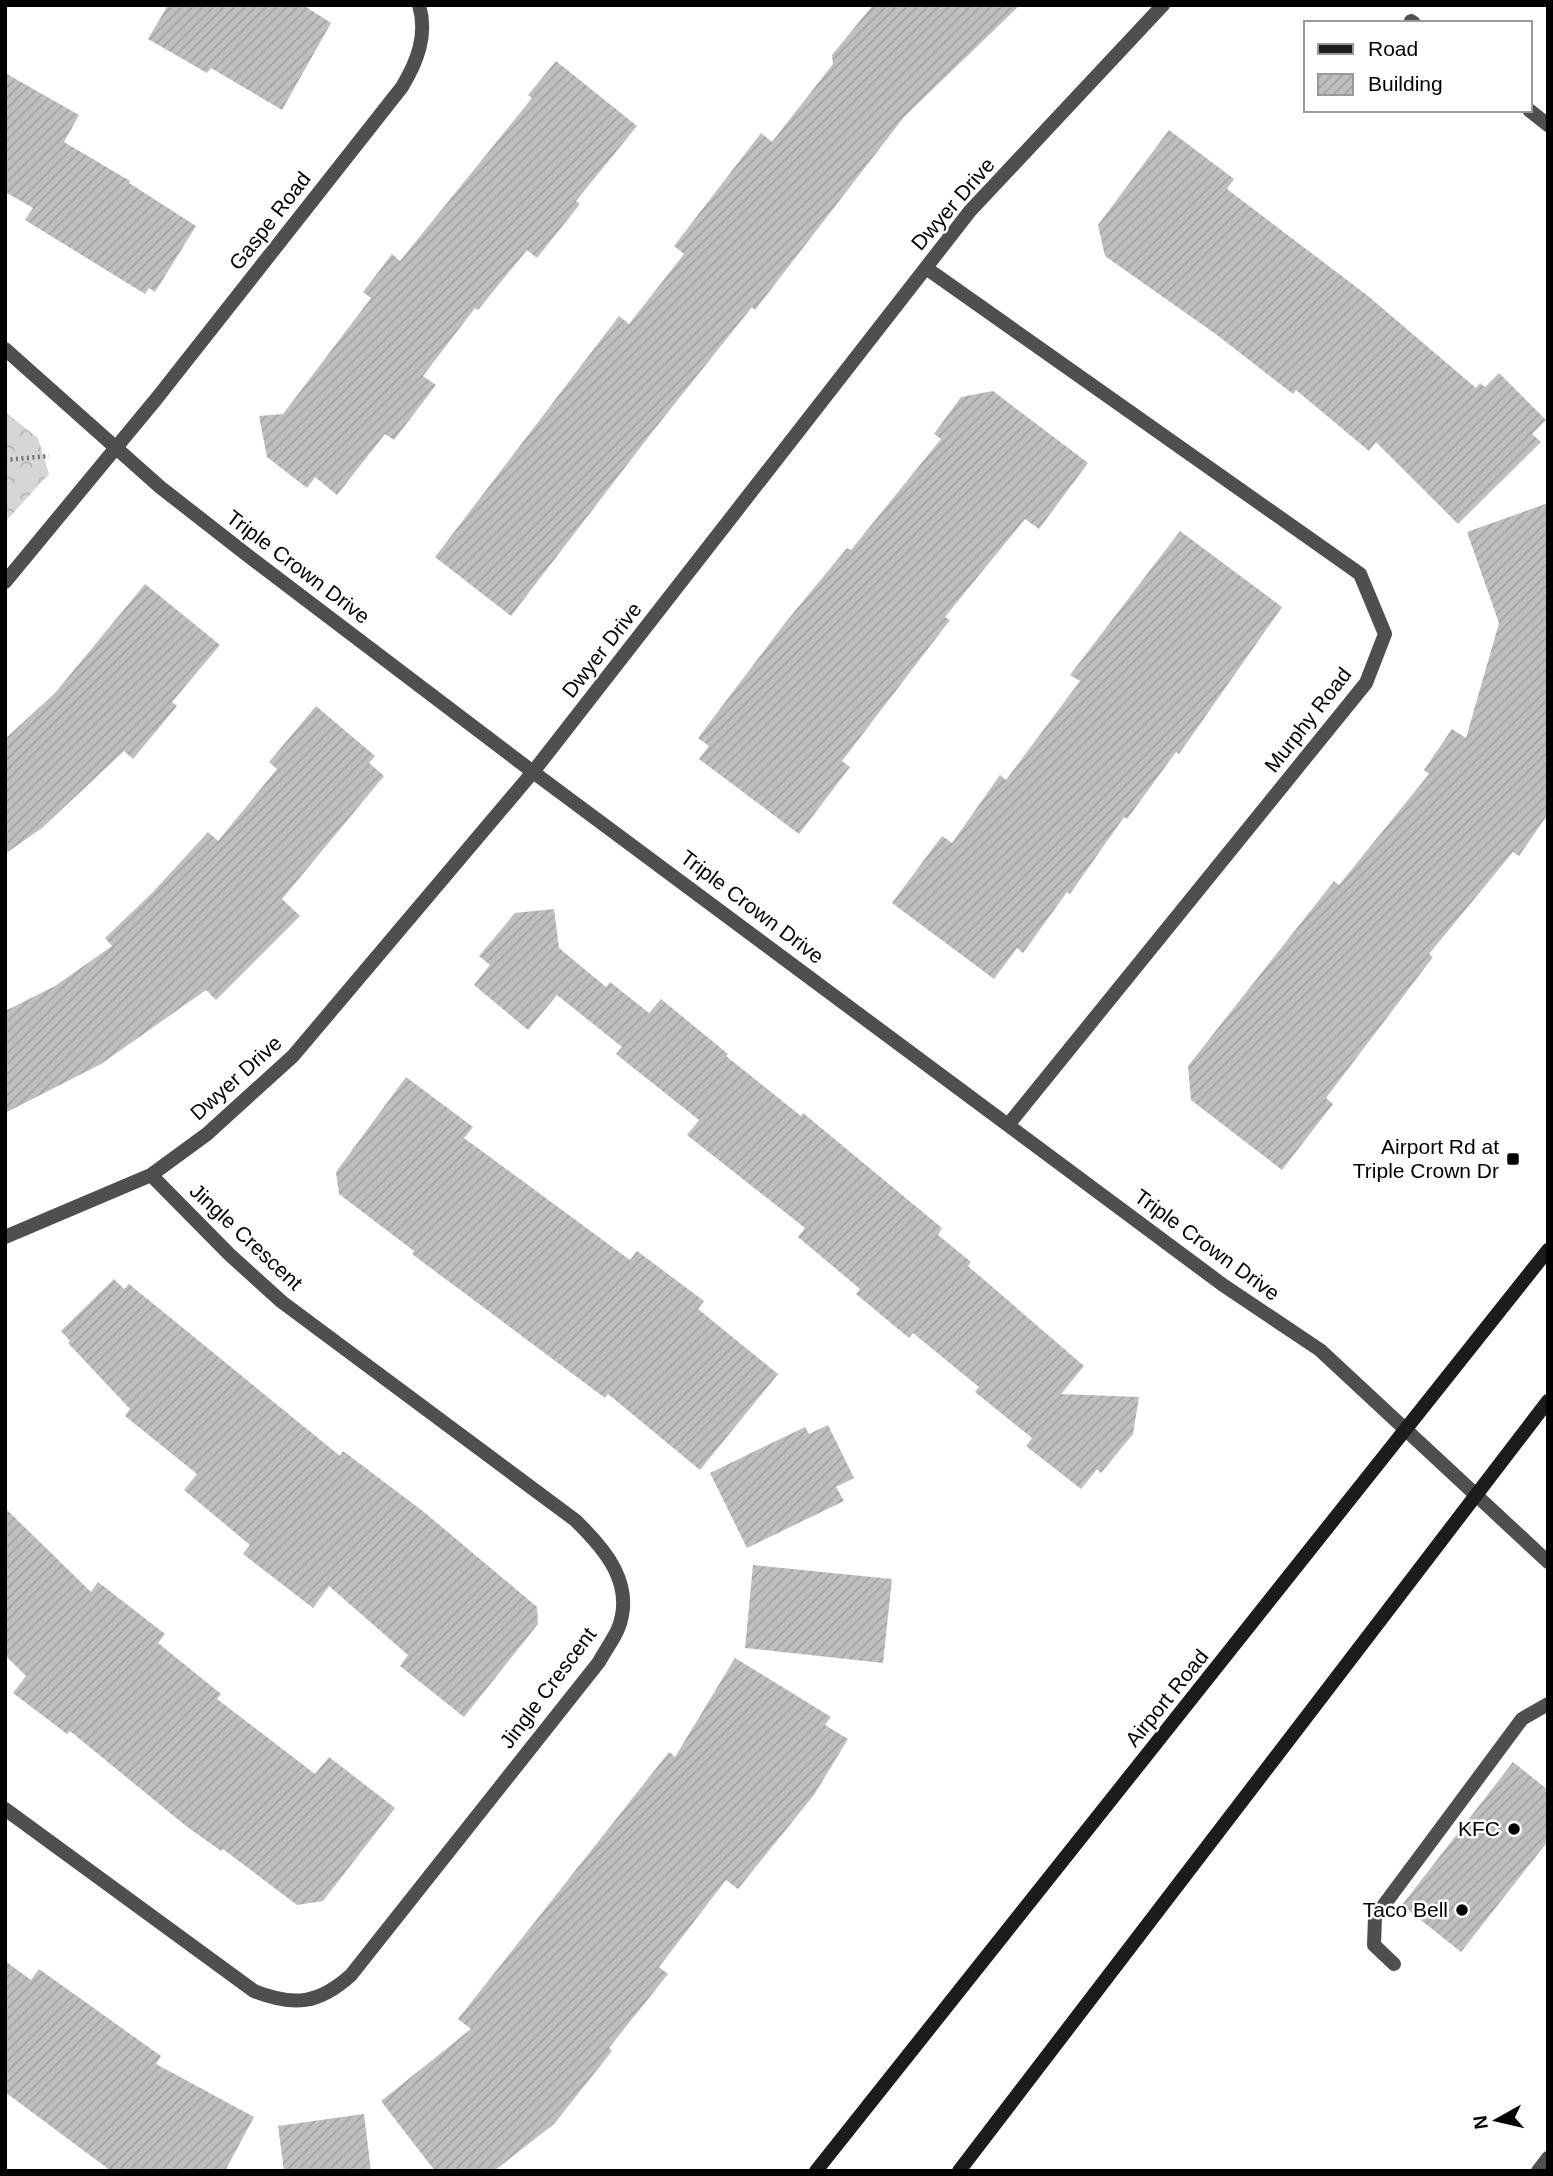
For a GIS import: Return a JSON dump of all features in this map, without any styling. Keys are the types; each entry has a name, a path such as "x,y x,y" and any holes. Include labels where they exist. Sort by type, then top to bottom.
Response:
{"main road":[{"name":"Airport Road","path":"816,2171 1548,1250"},
{"path":"959,2171 1548,1401"}],"street":[{"name":"Gaspe Road","path":"5,582 402,87 416,64 422,41 419,5"},
{"name":"Dwyer Drive","path":"5,1237 151,1175 206,1134 293,1056 533,772 970,211 1163,5"},
{"path":"1531,112 1548,125"},
{"name":"Murphy Road","path":"926,268 1360,574 1385,634 1366,683 1008,1125"},
{"name":"Triple Crown Drive","path":"5,349 115,448 220,535 533,772 1223,1285 1320,1350 1548,1562"},
{"name":"Jingle Crescent","path":"5,1809 254,1992 290,2002 308,2000 332,1992 352,1975 598,1662 619,1628 622,1600 618,1573 605,1548 575,1521 282,1301 230,1255 151,1175"},
{"path":"1394,1964 1374,1945 1375,1917 1522,1719 1548,1704"},
{"path":"1538,2171 1548,2158"}],"path":[{"path":"5,460 49,456"}],"green space":[{"path":"5,412 38,438 49,474 5,522"}],"building":[{"path":"168,5 303,5 331,23 282,110 211,68 207,73 148,39"},
{"path":"873,5 1020,5 904,117 755,310 752,307 653,431 511,616 435,557 619,316 629,324 684,254 674,246 761,133 772,142 833,64 832,55"},
{"path":"556,61 637,126 576,201 580,204 537,258 527,250 478,310 475,308 423,376 436,385 394,440 385,434 337,495 315,477 307,488 267,457 259,416 283,414 371,298 363,292 392,254 400,261 532,98 528,95"},
{"path":"5,73 79,115 64,142 130,181 129,183 196,226 155,292 149,288 145,294 25,220 33,208 5,192"},
{"path":"1169,130 1234,179 1227,189 1368,296 1476,388 1480,383 1485,387 1499,373 1546,420 1532,434 1541,442 1458,524 1376,442 1369,451 1296,390 1293,394 1217,335 1105,256 1098,225"},
{"path":"993,391 1088,463 1039,529 1025,519 945,617 950,620 842,761 850,767 799,834 699,759 709,746 698,738 785,623 847,548 851,550 941,439 934,434 961,397"},
{"path":"1548,503 1548,814 1519,856 1513,852 1429,954 1433,957 1326,1098 1333,1104 1282,1170 1191,1100 1188,1066 1334,881 1339,885 1429,774 1424,770 1452,729 1466,738 1499,623 1467,532"},
{"path":"1180,531 1282,607 1179,754 1176,752 1127,819 1124,817 1070,894 1067,892 1023,953 1017,948 994,979 892,903 942,836 952,843 1000,775 1006,780 1080,681 1070,675"},
{"path":"145,584 220,645 172,702 177,706 133,759 124,751 42,828 5,854 5,739 55,693"},
{"path":"316,706 375,756 369,763 384,776 282,899 300,916 216,1000 206,990 101,1064 5,1113 5,1011 55,986 112,946 105,938 153,892 208,832 218,841 277,769 269,762"},
{"path":"554,909 559,948 606,987 610,982 649,1013 661,999 728,1054 726,1056 801,1116 803,1113 942,1228 938,1235 971,1262 968,1266 1084,1366 1061,1394 1139,1397 1133,1434 1101,1473 1097,1469 1081,1489 1026,1446 1032,1438 975,1392 979,1387 913,1333 909,1338 856,1294 860,1289 798,1237 805,1228 687,1135 699,1120 616,1054 622,1047 557,995 528,1030 474,985 490,965 479,956 515,913"},
{"path":"406,1077 473,1127 464,1138 630,1260 637,1251 704,1301 698,1309 778,1374 700,1470 608,1394 605,1398 412,1254 414,1251 339,1194 336,1172"},
{"path":"114,1279 124,1289 129,1284 340,1456 343,1451 424,1512 537,1607 538,1624 464,1717 400,1666 408,1655 329,1586 313,1608 243,1554 250,1545 184,1490 197,1474 125,1416 130,1409 68,1343 70,1341 61,1331"},
{"path":"828,1425 854,1478 836,1487 844,1501 747,1548 710,1473 805,1427 809,1434"},
{"path":"5,1508 91,1592 98,1582 165,1634 158,1643 221,1694 217,1699 315,1774 329,1757 395,1808 323,1901 297,1905 223,1849 221,1851 186,1826 70,1731 67,1734 13,1693 26,1676 5,1655"},
{"path":"753,1565 892,1579 883,1663 745,1648"},
{"path":"735,1658 831,1717 825,1725 848,1739 814,1795 738,1889 726,1880 659,1967 668,1974 609,2048 612,2051 554,2124 494,2171 435,2171 381,2101 471,2029 458,2019 669,1752 675,1757"},
{"path":"1513,1762 1548,1790 1548,1841 1461,1952 1402,1905"},
{"path":"5,1961 31,1980 39,1969 161,2056 156,2064 254,2117 225,2171 111,2171 5,2092"},
{"path":"364,2114 371,2171 284,2171 278,2126"}],"place":[{"name":"Airport Rd at Triple Crown Dr","path":"1513,1159"},
{"name":"KFC","path":"1514,1829"},
{"name":"Taco Bell","path":"1462,1910"}]}
